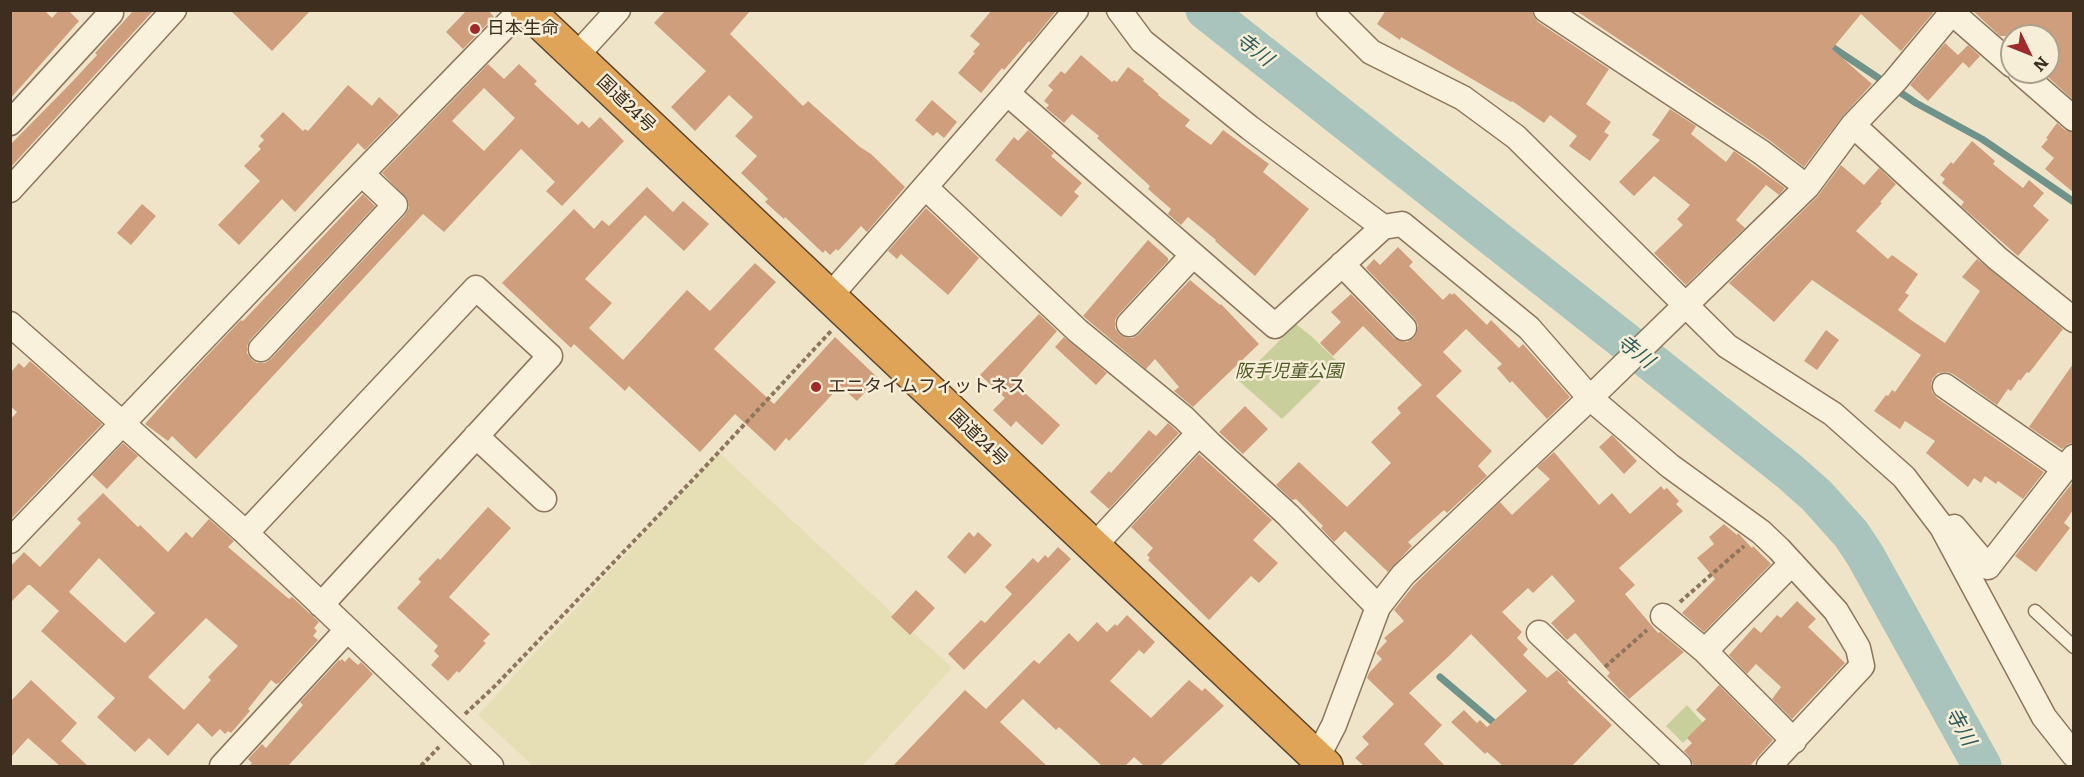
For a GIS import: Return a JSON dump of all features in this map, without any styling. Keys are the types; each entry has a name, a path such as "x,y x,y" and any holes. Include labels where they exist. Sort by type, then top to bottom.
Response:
{"highway":[{"name":"国道24号","path":"527,10 1321,762"}],"street":[{"path":"10,123 111,13 108,10"},
{"path":"10,190 174,10"},
{"path":"10,540 521,10"},
{"path":"576,56 618,10"},
{"path":"838,305 925,187 1076,10"},
{"path":"1119,10 1151,48 1250,128 1383,226"},
{"path":"1321,762 1378,607 1403,574 1807,187 1853,125 1891,85 1952,11 2000,54"},
{"path":"1332,13 1371,52 1463,98 1516,136 1683,308 1727,346 1833,414 1904,477 1942,527 2044,717 2073,755"},
{"path":"1558,13 1761,152 1807,187"},
{"path":"2034,84 2073,119"},
{"path":"1007,93 1275,326 1383,226 1402,224 1529,328 1592,395 1670,466 1761,532 1836,611 1858,648 1862,666 1769,766"},
{"path":"1853,125 1996,258 2073,320"},
{"path":"261,349 395,205 362,174"},
{"path":"925,187 1078,331 1184,418 1288,515 1378,607"},
{"path":"1129,324 1193,255"},
{"path":"1342,264 1404,328"},
{"path":"246,533 476,288 550,356 321,605"},
{"path":"10,324 246,533 449,729 491,766"},
{"path":"1942,527 1951,524 1988,567 2069,463 1945,386"},
{"path":"1093,547 1199,433"},
{"path":"476,436 544,499"},
{"path":"1705,651 1792,563"},
{"path":"1664,616 1705,651 1794,741"},
{"path":"222,766 347,630"},
{"path":"1539,633 1679,766"}],"lane":[{"path":"2035,611 2073,647"}],"path":[{"path":"421,766 443,743 449,729 496,685 695,478 838,305"}],"shaded area":[{"path":"719,453 952,668 862,766 533,766 478,715"}],"green space":[{"name":"阪手児童公園","path":"1296,324 1339,363 1282,419 1239,381"},
{"path":"1687,705 1703,723 1683,743 1666,726"}],"building":[{"path":"10,10 44,10 52,18 59,10 68,10 79,21 10,99"},
{"path":"134,10 154,10 10,168 10,145 97,55 95,53"},
{"path":"230,10 311,10 272,51"},
{"path":"467,10 488,10 494,17 463,49 446,32"},
{"path":"666,10 751,10 730,34 803,106 808,101 871,154 905,187 867,232 861,226 838,251 836,249 830,255 825,250 823,253 785,217 784,219 765,202 768,199 741,173 757,156 735,136 753,117 729,95 695,131 671,107 706,71 654,23"},
{"path":"992,10 1057,10 1030,43 1029,41 1004,70 1002,68 981,93 958,73 980,44 970,36"},
{"path":"1386,10 1532,10 1538,22 1609,69 1586,104 1611,122 1604,132 1609,135 1590,161 1569,146 1577,136 1550,115 1544,123 1512,101 1401,37 1400,40 1377,24"},
{"path":"1575,10 1933,10 1933,13 1901,51 1861,14 1832,49 1872,84 1842,117 1804,167 1769,140"},
{"path":"1972,10 2073,10 2073,100 2056,84 2060,84 2060,24 2000,24 2000,36"},
{"path":"1945,43 1958,55 1968,45 1980,56 1969,68 1963,62 1928,101 1910,85"},
{"path":"1081,55 1112,82 1114,80 1117,82 1128,67 1190,120 1185,126 1211,145 1223,130 1269,164 1263,172 1309,209 1255,276 1188,217 1181,225 1168,214 1171,209 1148,189 1150,186 1097,138 1099,136 1072,114 1064,123 1046,108 1049,105 1044,101 1053,90 1048,86 1061,71 1065,74"},
{"path":"488,64 504,79 519,64 537,81 534,84 578,125 582,121 589,128 600,117 624,141 562,206 546,191 555,182 521,149 444,232 423,214 196,459 172,436 168,441 145,424 186,378 363,194 375,206 250,340 247,353 252,360 265,363 271,359 405,215 409,208 408,200 382,173","holes":["484,88 515,118 484,151 452,121"]},
{"path":"348,85 372,106 379,97 399,115 365,150 358,143 295,212 282,199 239,245 218,225 260,181 244,166 261,149 258,146 264,140 260,136 283,112 303,131 305,129 308,131"},
{"path":"932,100 957,122 944,138 937,132 933,136 915,120"},
{"path":"1670,109 1696,126 1691,134 1726,162 1734,151 1785,188 1779,195 1766,185 1736,220 1745,228 1686,285 1654,253 1683,225 1677,219 1690,205 1654,176 1634,196 1619,182 1660,140 1652,135"},
{"path":"2057,123 2073,133 2073,192 2045,169 2054,158 2041,147"},
{"path":"1028,130 1054,153 1051,156 1082,183 1074,192 1079,196 1061,217 995,160 1014,137 1018,141"},
{"path":"1972,141 1995,161 1993,164 2023,188 2029,180 2044,193 2033,206 2049,220 2018,256 1961,206 1964,202 1942,183 1945,179 1940,175 1951,162 1953,164"},
{"path":"1841,165 1864,185 1879,168 1896,184 1856,231 1888,259 1892,255 1918,274 1905,293 1909,295 1898,310 1911,320 1945,343 1980,291 1962,277 1977,259 2063,329 2029,373 2027,372 2020,381 2019,379 2011,391 2008,389 1997,405 1947,372 1938,373 1931,384 1932,392 1937,398 2044,472 2023,499 1998,481 1996,484 1985,476 1981,483 1974,478 1968,487 1926,453 1935,441 1905,421 1900,429 1874,411 1886,395 1888,396 1892,390 1895,392 1921,355 1812,280 1774,322 1729,283 1817,197"},
{"path":"647,187 673,212 683,201 709,224 684,251 645,215 585,279 612,303 589,328 623,360 687,290 710,311 755,263 776,282 714,349 774,404 835,337 878,378 857,401 840,386 789,441 786,438 775,451 735,414 700,452 629,386 625,391 574,344 571,348 502,283 574,209 594,229 602,220 609,226"},
{"path":"142,204 156,216 131,245 117,233"},
{"path":"926,208 979,258 948,295 901,254 897,259 888,251"},
{"path":"1148,240 1168,258 1168,261 1118,315 1115,328 1119,334 1126,338 1133,338 1139,334 1190,280 1221,304 1259,344 1193,407 1174,391 1179,387 1155,359 1146,369 1083,316"},
{"path":"1398,247 1413,262 1409,266 1443,300 1450,293 1452,295 1454,293 1487,325 1491,320 1519,348 1523,344 1570,397 1547,419 1512,381 1510,383 1497,368 1502,364 1466,329 1443,352 1462,371 1436,396 1492,451 1478,466 1487,476 1447,513 1444,510 1408,542 1412,546 1388,572 1345,531 1334,542 1321,528 1323,526 1296,499 1292,500 1276,485 1299,462 1347,507 1391,463 1371,442 1401,413 1397,408 1422,385 1363,326 1333,356 1320,343 1341,322 1331,312 1351,294 1394,338 1407,342 1414,338 1418,325 1415,319 1366,268 1374,259 1380,265"},
{"path":"1039,314 1057,331 1013,382 1060,425 1042,445 1016,421 1011,427 993,410 1005,398 980,375"},
{"path":"1826,330 1839,340 1817,370 1804,361"},
{"path":"1064,337 1107,373 1096,385 1055,347"},
{"path":"30,361 102,424 10,520 10,420 17,412 10,406 10,373 19,363 24,368"},
{"path":"2073,364 2073,443 2062,449 2029,427"},
{"path":"1245,406 1268,429 1243,454 1219,432"},
{"path":"1168,423 1179,433 1109,509 1090,492 1109,471 1111,473 1149,430 1156,436"},
{"path":"1612,435 1637,461 1624,474 1599,447"},
{"path":"123,443 138,456 107,489 92,475"},
{"path":"1554,452 1599,505 1612,493 1630,514 1661,486 1664,490 1667,488 1679,501 1676,504 1683,511 1619,568 1635,585 1625,594 1658,633 1660,632 1684,652 1629,699 1607,676 1610,673 1575,633 1567,640 1551,623 1575,601 1552,575 1533,593 1528,588 1502,612 1522,632 1517,638 1528,649 1523,655 1547,678 1557,670 1612,725 1572,766 1503,766 1487,752 1485,754 1451,722 1464,710 1477,723 1480,720 1487,727 1527,691 1471,634 1409,693 1442,725 1424,744 1445,766 1364,766 1355,758 1369,744 1362,737 1394,704 1367,678 1382,659 1376,653 1387,641 1384,638 1404,621 1394,610 1414,585 1500,502 1512,515 1550,479 1537,467"},
{"path":"1199,454 1272,520 1253,540 1278,563 1259,583 1251,576 1209,620 1148,560 1150,558 1147,555 1153,548 1131,527"},
{"path":"2073,482 2073,510 2064,523 2070,528 2036,572 2015,556"},
{"path":"103,493 168,552 186,532 192,538 209,519 234,541 228,547 289,599 292,597 319,622 314,628 317,631 313,636 318,640 279,683 276,684 271,680 248,709 250,711 231,733 228,731 225,734 220,729 212,737 198,723 168,756 149,738 135,752 97,717 115,698 41,631 59,611 30,585 10,603 10,567 24,552 40,567 81,523 77,519","holes":["99,558 155,613 125,643 69,592","206,618 238,646 208,677 211,680 184,710 148,677"]},
{"path":"488,507 511,528 449,597 490,634 483,641 486,643 459,673 457,671 448,681 431,665 439,656 434,651 438,646 397,608 421,582 418,579 438,558 440,560"},
{"path":"1724,524 1737,535 1738,533 1771,564 1704,632 1682,613 1715,579 1697,558 1714,544 1709,537"},
{"path":"969,532 974,537 978,532 992,545 965,574 947,557"},
{"path":"1058,547 1071,559 964,670 948,654 981,620 985,623 1012,594 1005,587 1033,558 1038,563 1045,555 1048,558"},
{"path":"916,590 935,608 910,635 891,617"},
{"path":"1797,601 1816,619 1808,627 1845,663 1792,719 1772,699 1781,687 1756,664 1747,674 1729,655 1754,627 1761,633 1777,615 1781,618"},
{"path":"1127,615 1155,642 1144,654 1139,650 1110,681 1151,718 1189,680 1202,691 1205,688 1224,706 1160,766 1144,766 1134,757 1125,766 1102,766 1059,727 1056,730 1023,699 1000,722 1047,766 893,766 965,690 986,709 1034,660 1039,664 1069,633 1078,642 1097,622 1107,632 1115,624 1117,626"},
{"path":"349,657 358,665 361,662 373,674 288,766 249,766 252,763 248,759 262,744 266,748 303,705 300,702 339,660 342,659 345,662"},
{"path":"31,680 77,723 61,741 88,766 60,766 28,738 10,758 10,702"},
{"path":"1719,685 1773,740 1750,766 1694,766 1684,751 1692,743 1687,738 1706,719 1696,710"}],"waterway":[{"name":"寺川","path":"1205,10 1790,472 1817,496 1851,534 1865,555 1982,766"},
{"path":"1826,43 1916,103 1982,139 2074,202"},
{"path":"1440,677 1500,728"}],"place":[{"name":"日本生命","path":"475,29"},
{"name":"エニタイムフィットネス","path":"816,387"}]}
